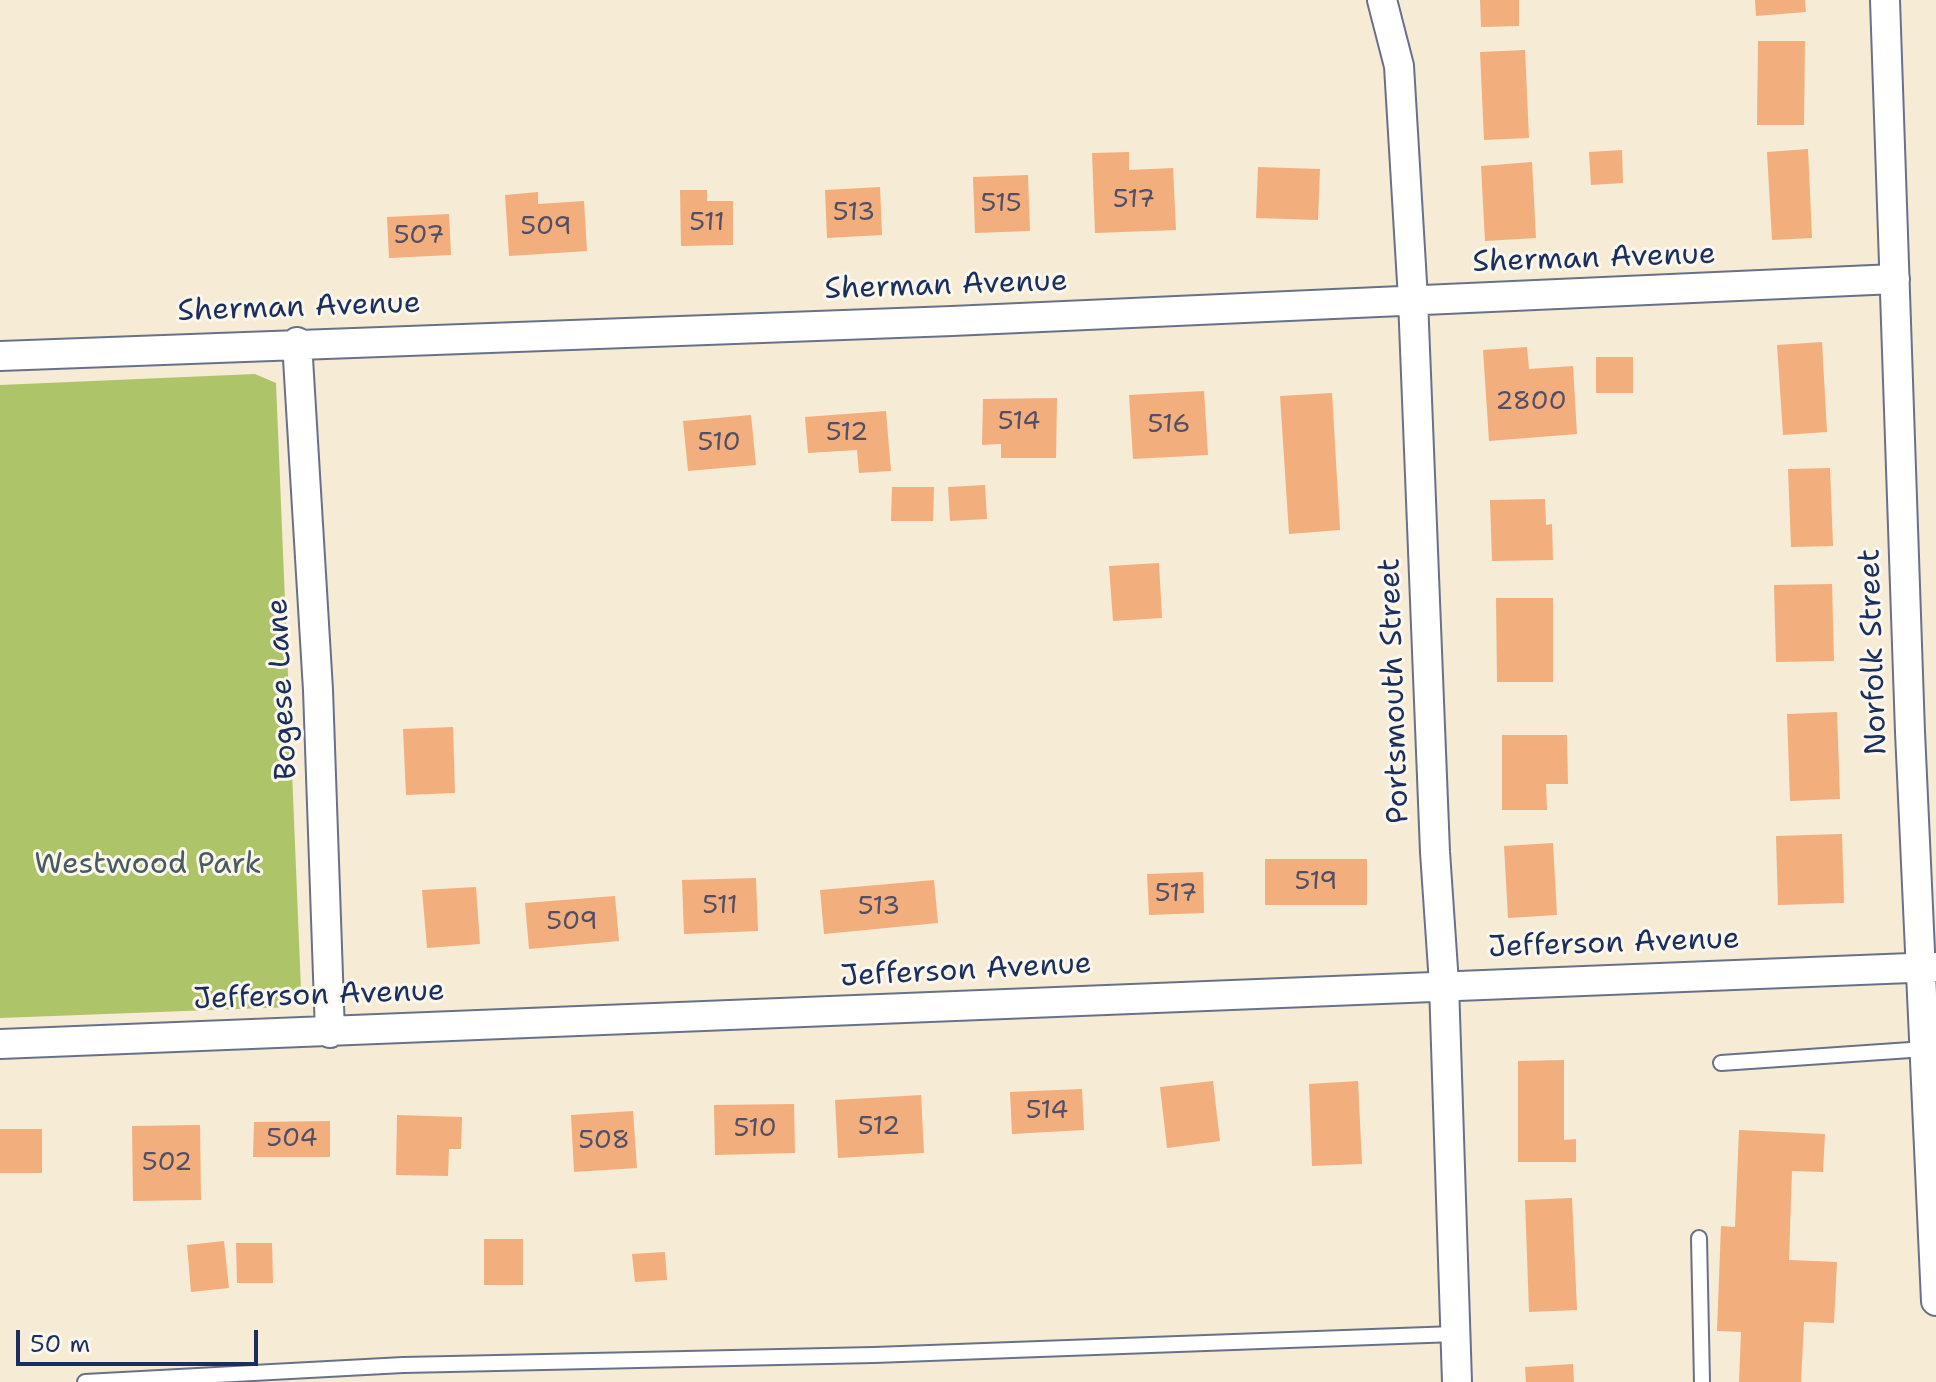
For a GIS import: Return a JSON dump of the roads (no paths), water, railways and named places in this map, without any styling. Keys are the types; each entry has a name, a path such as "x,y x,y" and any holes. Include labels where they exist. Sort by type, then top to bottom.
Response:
{"street":[{"name":"Portsmouth Street","path":"1382,0 1399,66 1413,299 1434,836 1444,984 1457,1382"},
{"name":"Norfolk Street","path":"1885,0 1895,279 1929,968 1925,1049 1936,1301"},
{"name":"Sherman Avenue","path":"0,356 297,342 952,321 1895,279"},
{"name":"Bogese Lane","path":"297,342 318,690 330,1033"},
{"name":"Jefferson Avenue","path":"0,1044 790,1014 1444,984 1929,968"}],"lane":[{"path":"1721,1063 1925,1049"},
{"path":"1699,1238 1702,1382"},
{"path":"85,1382 403,1365 874,1355 1455,1334"}],"park label":[{"name":"Westwood Park","path":"148,865"}]}
